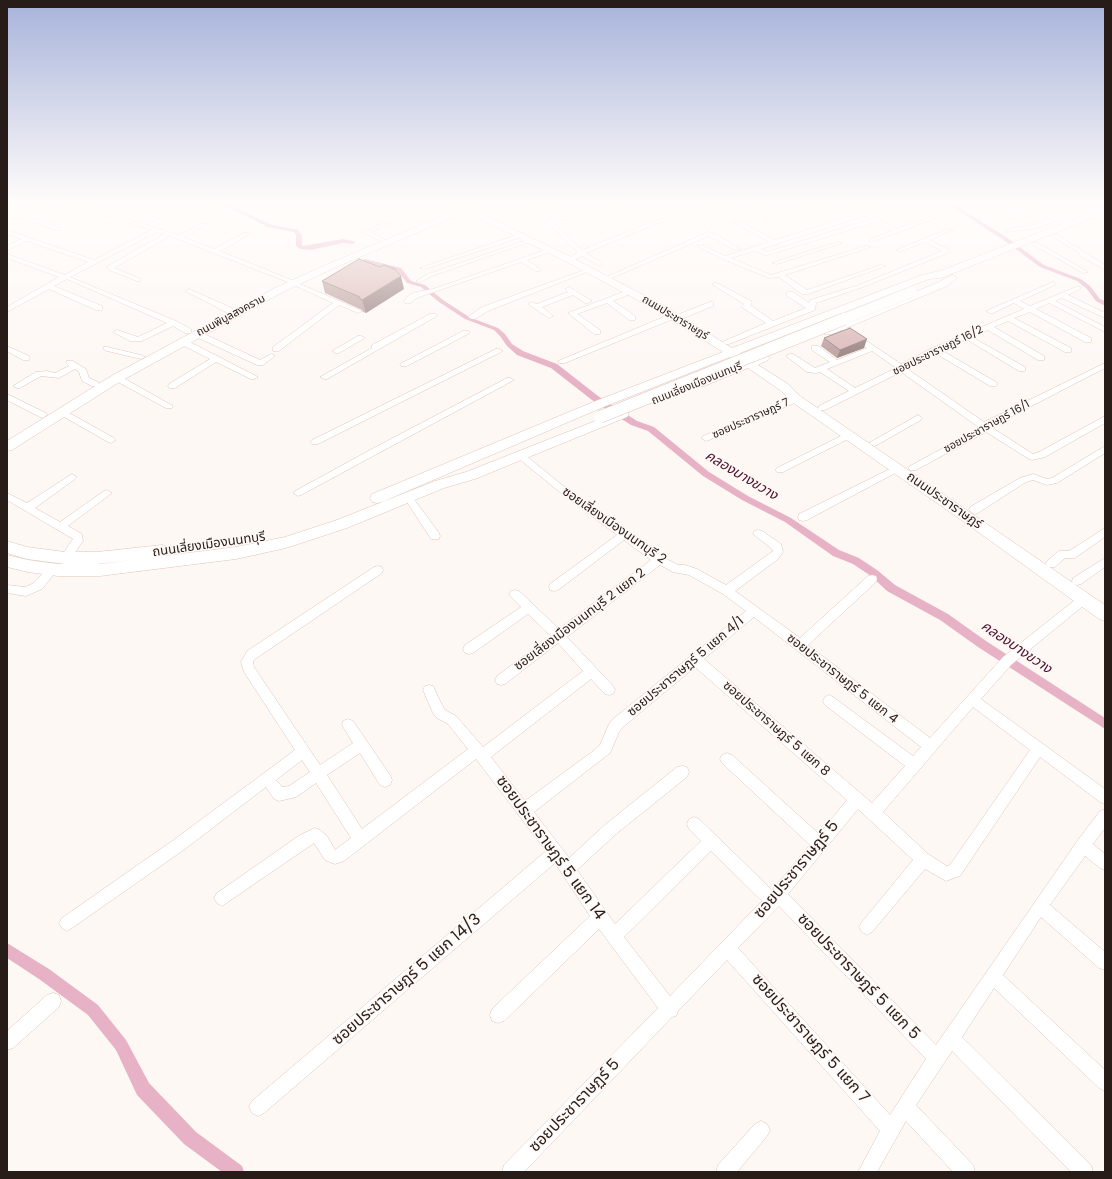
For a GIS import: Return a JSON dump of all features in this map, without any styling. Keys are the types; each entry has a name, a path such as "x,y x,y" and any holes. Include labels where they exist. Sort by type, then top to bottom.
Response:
{"main road":[{"name":"ถนนพิบูลสงคราม","path":"7,437 141,357 190,336 229,310 342,258"},
{"name":"ถนนพิบูลสงคราม","path":"7,447 118,378 190,336 291,281 343,258"},
{"name":"ถนนประชาราษฎร์","path":"566,258 717,340 748,364 778,383 803,396 913,468 1105,601"},
{"name":"ถนนเลี่ยงเมืองนนทบุรี","path":"440,484 470,476 521,456 601,413 610,400 926,277 948,275 986,258"},
{"name":"ถนนเลี่ยงเมืองนนทบุรี","path":"7,558 27,553 64,558 97,558 230,544 279,535 335,517 447,468 601,413 992,258"},
{"name":"ถนนเลี่ยงเมืองนนทบุรี","path":"7,558 54,569 100,570 236,553 314,534 440,484 601,413 628,412 748,364 783,353 841,326 943,284 948,275"},
{"path":"767,339 765,343 770,348 783,353"},
{"path":"712,360 716,353 717,340 753,345"},
{"path":"778,383 771,365 771,360 783,353"},
{"path":"700,365 710,365 718,368 722,375 746,372 778,383"},
{"name":"ถนนประชาราษฎร์","path":"778,383 796,399 898,468 1105,614"}],"street":[{"path":"13,258 68,278 173,322 216,359 253,373 260,363 271,356"},
{"path":"82,258 94,262"},
{"path":"7,310 48,286 68,278 102,258"},
{"path":"126,258 110,267 111,269 139,280"},
{"path":"233,258 291,281 358,311"},
{"path":"423,268 453,258"},
{"path":"419,281 430,275 479,258"},
{"path":"408,301 412,297 528,258"},
{"path":"570,260 575,258"},
{"path":"591,258 600,264"},
{"path":"605,279 653,258"},
{"path":"725,258 768,276 784,275 850,258"},
{"path":"770,258 784,275 804,292 808,292 883,266"},
{"path":"775,263 791,258"},
{"path":"784,275 835,258"},
{"path":"812,308 813,302 861,286 931,258"},
{"path":"1059,258 1085,272"},
{"path":"1088,258 1105,268"},
{"path":"522,260 538,270"},
{"path":"472,316 589,270"},
{"path":"558,282 588,301"},
{"path":"715,284 748,302 746,306 772,324"},
{"path":"990,312 1053,284"},
{"path":"48,286 99,308"},
{"name":"ซอยประชาราษฎร์ 16/2","path":"822,408 936,350 1028,308 1078,288"},
{"path":"189,291 229,310"},
{"path":"532,292 530,297 531,303 550,316"},
{"path":"536,307 574,292"},
{"path":"597,332 572,313 631,292"},
{"path":"790,294 812,308"},
{"path":"1062,295 1105,316"},
{"path":"608,300 632,318"},
{"path":"1048,300 1105,330"},
{"path":"1015,301 1088,340"},
{"path":"276,348 338,303"},
{"path":"562,361 710,304"},
{"path":"717,340 772,324 812,308"},
{"path":"324,377 433,316"},
{"path":"1008,318 1068,350"},
{"path":"117,332 133,339 139,339 173,322"},
{"path":"841,326 985,427 1025,454 1032,457 1037,457 1105,419"},
{"path":"988,327 1041,358"},
{"path":"404,364 466,333"},
{"path":"190,336 260,363"},
{"path":"966,336 1022,369"},
{"path":"336,351 361,338"},
{"path":"7,348 26,358"},
{"path":"815,348 836,363"},
{"path":"783,353 810,370 816,371 873,348"},
{"path":"107,350 141,357"},
{"path":"936,350 993,384"},
{"path":"315,442 499,351"},
{"path":"172,386 216,359"},
{"path":"17,386 38,374 43,373 56,376 71,364 83,371 85,379 95,384"},
{"name":"ซอยประชาราษฎร์ 16/1","path":"913,468 981,432 985,427 1105,365"},
{"path":"822,369 854,391"},
{"path":"118,378 169,406"},
{"path":"298,493 374,451 510,380"},
{"path":"7,397 43,415"},
{"name":"ซอยประชาราษฎร์ 7","path":"706,438 796,399"},
{"path":"62,412 111,440"},
{"path":"874,442 918,418"},
{"path":"780,470 849,435"},
{"path":"974,510 1023,480 1033,477 1047,482 1054,481 1105,449"},
{"name":"ซอยเลี่ยงเมืองนนทบุรี 2","path":"521,456 559,487 659,560 677,569 685,569 693,572 727,591 754,611"},
{"path":"804,517 898,468"},
{"path":"27,508 72,477"},
{"path":"61,526 107,493"},
{"path":"7,496 78,537 78,541 64,558"},
{"path":"408,497 436,536"},
{"path":"1051,564 1063,554 1071,555 1105,532"},
{"path":"727,591 778,552 777,547 758,534"},
{"path":"554,587 624,535"},
{"name":"ซอยเลี่ยงเมืองนนทบุรี 2 แยก 2","path":"502,680 659,560"},
{"path":"1077,582 1105,562"},
{"path":"7,589 26,592 38,586 54,569"},
{"path":"360,839 304,751 248,668 247,662 251,656 378,570"},
{"path":"800,645 872,579"},
{"path":"515,594 559,636 608,690"},
{"path":"873,813 914,765 1010,659 1084,599"},
{"path":"469,649 529,607"},
{"name":"ซอยประชาราษฎร์ 5 แยก 4","path":"754,611 931,746"},
{"name":"ซอยประชาราษฎร์ 5 แยก 4/1","path":"525,810 598,756 605,749 614,728 618,723 754,611"},
{"name":"ซอยประชาราษฎร์ 5 แยก 8","path":"696,660 857,798"},
{"path":"222,898 305,840 315,835 322,841 330,855 335,857 339,856 360,839 592,671"},
{"name":"ซอยประชาราษฎร์ 5 แยก 14","path":"429,690 441,714 452,720 525,810 556,852 600,917 670,1010"},
{"path":"973,700 1105,797"},
{"path":"829,701 914,765"},
{"path":"348,725 385,780"},
{"path":"272,785 279,794 291,792 361,745"},
{"path":"857,798 923,859 946,874 955,871 1038,749"},
{"path":"67,924 180,844 304,751"},
{"path":"727,759 820,844"},
{"path":"567,869 611,829 682,772"},
{"name":"ซอยประชาราษฏร์ 5","path":"511,1172 670,1010 776,898 857,798"},
{"path":"867,1172 905,1106 1040,906 1105,816"},
{"name":"ซอยประชาราษฎร์ 5 แยก 5","path":"694,824 711,841 776,898 938,1059"},
{"path":"615,936 711,841"},
{"path":"1083,845 1105,863"},
{"name":"ซอยประชาราษฎร์ 5 แยก 14/3","path":"258,1107 556,852"},
{"path":"867,927 923,859"},
{"path":"1040,906 1105,962"},
{"path":"498,1015 600,917"},
{"name":"ซอยประชาราษฎร์ 5 แยก 7","path":"728,949 892,1130"},
{"path":"993,976 1105,1082"},
{"path":"7,1042 53,1001"},
{"path":"951,1038 1084,1172"},
{"path":"905,1106 966,1172"},
{"path":"725,1172 760,1130"}],"building":[{"path":"359,259 380,267 384,265 395,269 401,276 362,300 360,297 322,281"},
{"path":"850,328 867,339 840,350 824,338"}],"waterway":[{"path":"1031,258 1042,266 1079,280 1088,287 1098,300 1105,304"},
{"name":"คลองบางขวาง","path":"365,261 399,269 409,282 423,286 441,301 467,318 496,329 503,335 509,345 520,353 554,366 595,398 634,423 651,429 706,474 745,498 788,520 836,553 856,561 874,573 891,588 944,617 982,644 1105,724"},
{"path":"7,950 44,974 93,1010 121,1045 143,1089 190,1138 236,1172"}]}
